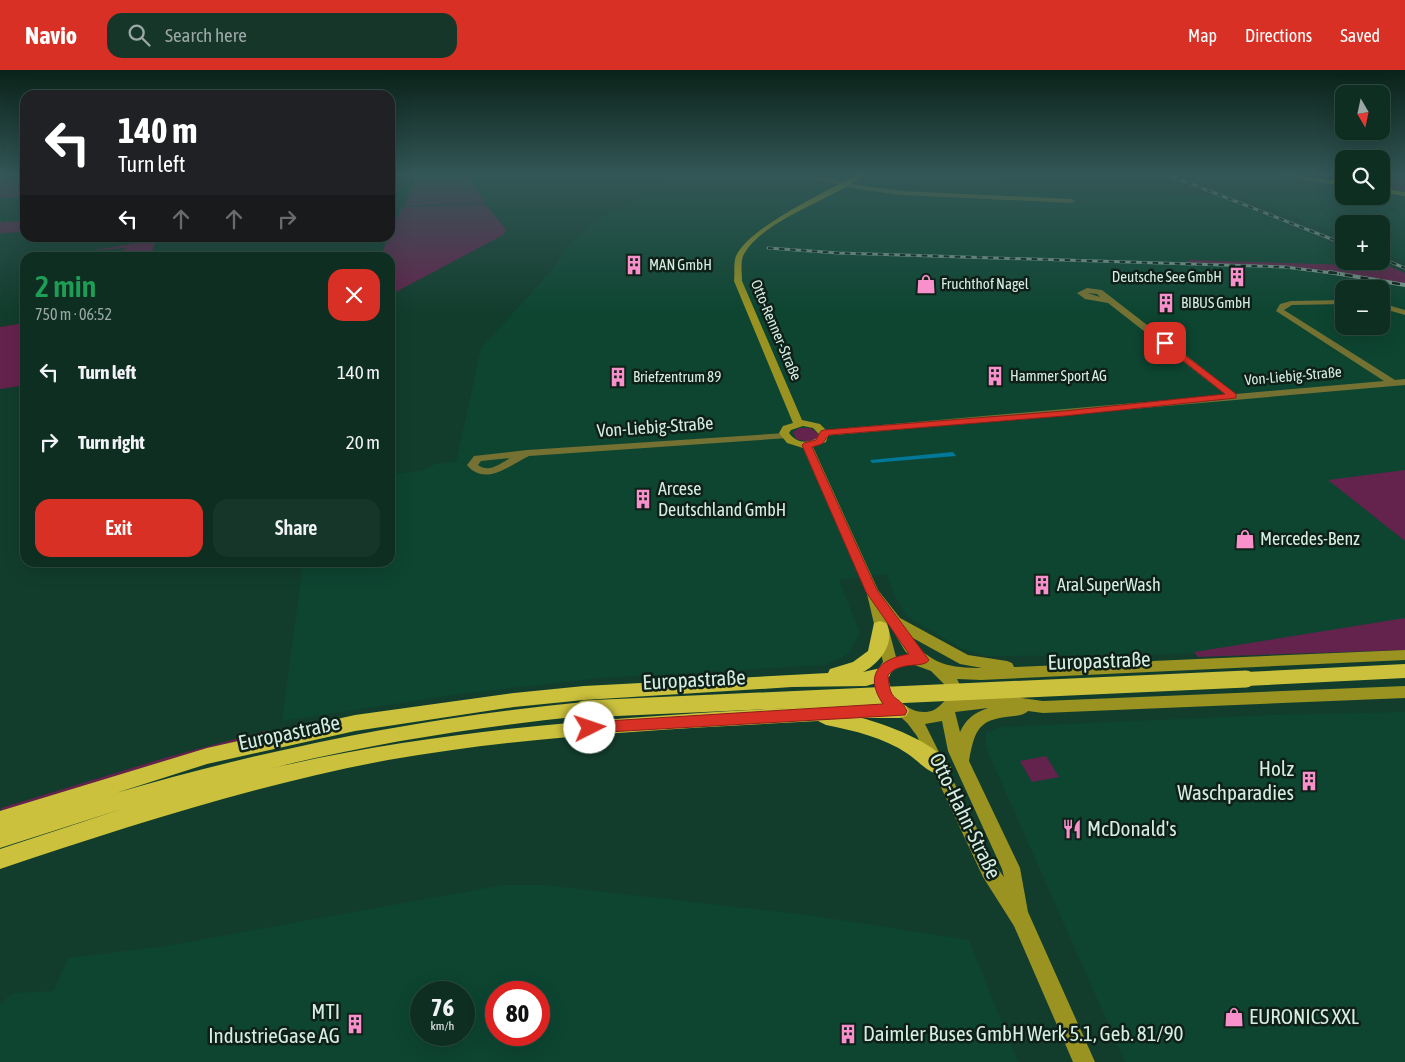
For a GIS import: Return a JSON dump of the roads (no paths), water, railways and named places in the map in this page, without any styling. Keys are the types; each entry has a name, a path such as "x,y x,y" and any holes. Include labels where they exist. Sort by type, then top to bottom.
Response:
{"highway":[{"path":"792,680 845,673 858,667 876,651 887,624"},
{"path":"0,820 206,756 354,723 584,692 792,680 866,679 886,669"},
{"name":"Europastraße","path":"0,838 143,794 288,756 464,723 584,709 983,689 1405,672"},
{"path":"0,859 173,802 281,774 389,752 514,734 876,710 904,712"},
{"path":"808,714 878,729 915,748 941,768"}],"street":[{"name":"Otto-Renner-Straße","path":"780,220 762,231 743,248 737,262 738,281 798,423"},
{"path":"1110,301 1233,396"},
{"path":"1335,302 1291,303 1283,306 1280,310 1393,383"},
{"path":"1390,308 1405,313"},
{"name":"Von-Liebig-Straße","path":"824,433 1405,382"},
{"path":"798,423 812,424 820,428 824,433 824,438 819,442 807,445 793,442 785,436 787,428 798,423"},
{"name":"Von-Liebig-Straße","path":"527,453 785,436"},
{"path":"807,445 887,624 922,660 941,670 951,680 955,696 949,708"},
{"path":"887,624 886,669 882,692 890,703 904,712 928,717 949,708 1000,701 1043,707"},
{"path":"887,624 965,660 1026,671"},
{"name":"Europastraße","path":"941,670 962,674 1405,656"},
{"path":"886,669 902,660 922,660"},
{"path":"961,763 962,747 966,736 974,721 983,714 1043,707 1405,692"},
{"name":"Otto-Hahn-Straße","path":"949,708 952,740 1011,868 1021,919"},
{"name":"Otto-Hahn-Straße","path":"904,712 922,731 990,871 1021,919 1084,1062"}],"water":[{"path":"953,452 956,456 872,463 870,460"}],"railway":[{"path":"1284,220 1335,240"},
{"path":"768,248 838,253 1285,267 1340,274"},
{"path":"1390,262 1405,268"},
{"path":"1329,272 1405,285"}],"place":[{"name":"MAN GmbH","path":"634,265"},
{"name":"Deutsche See GmbH","path":"1237,277"},
{"name":"Fruchthof Nagel","path":"926,284"},
{"name":"BIBUS GmbH","path":"1166,303"},
{"name":"Hammer Sport AG","path":"995,376"},
{"name":"Briefzentrum 89","path":"618,377"},
{"name":"Arcese Deutschland GmbH","path":"643,499"},
{"name":"Mercedes-Benz","path":"1245,539"},
{"name":"Aral SuperWash","path":"1042,585"},
{"name":"Holz Waschparadies","path":"1309,781"},
{"name":"McDonald's","path":"1072,829"},
{"name":"EURONICS XXL","path":"1234,1017"},
{"name":"MTI IndustrieGase AG","path":"355,1024"},
{"name":"Daimler Buses GmbH Werk 5.1, Geb. 81/90","path":"848,1034"}]}
